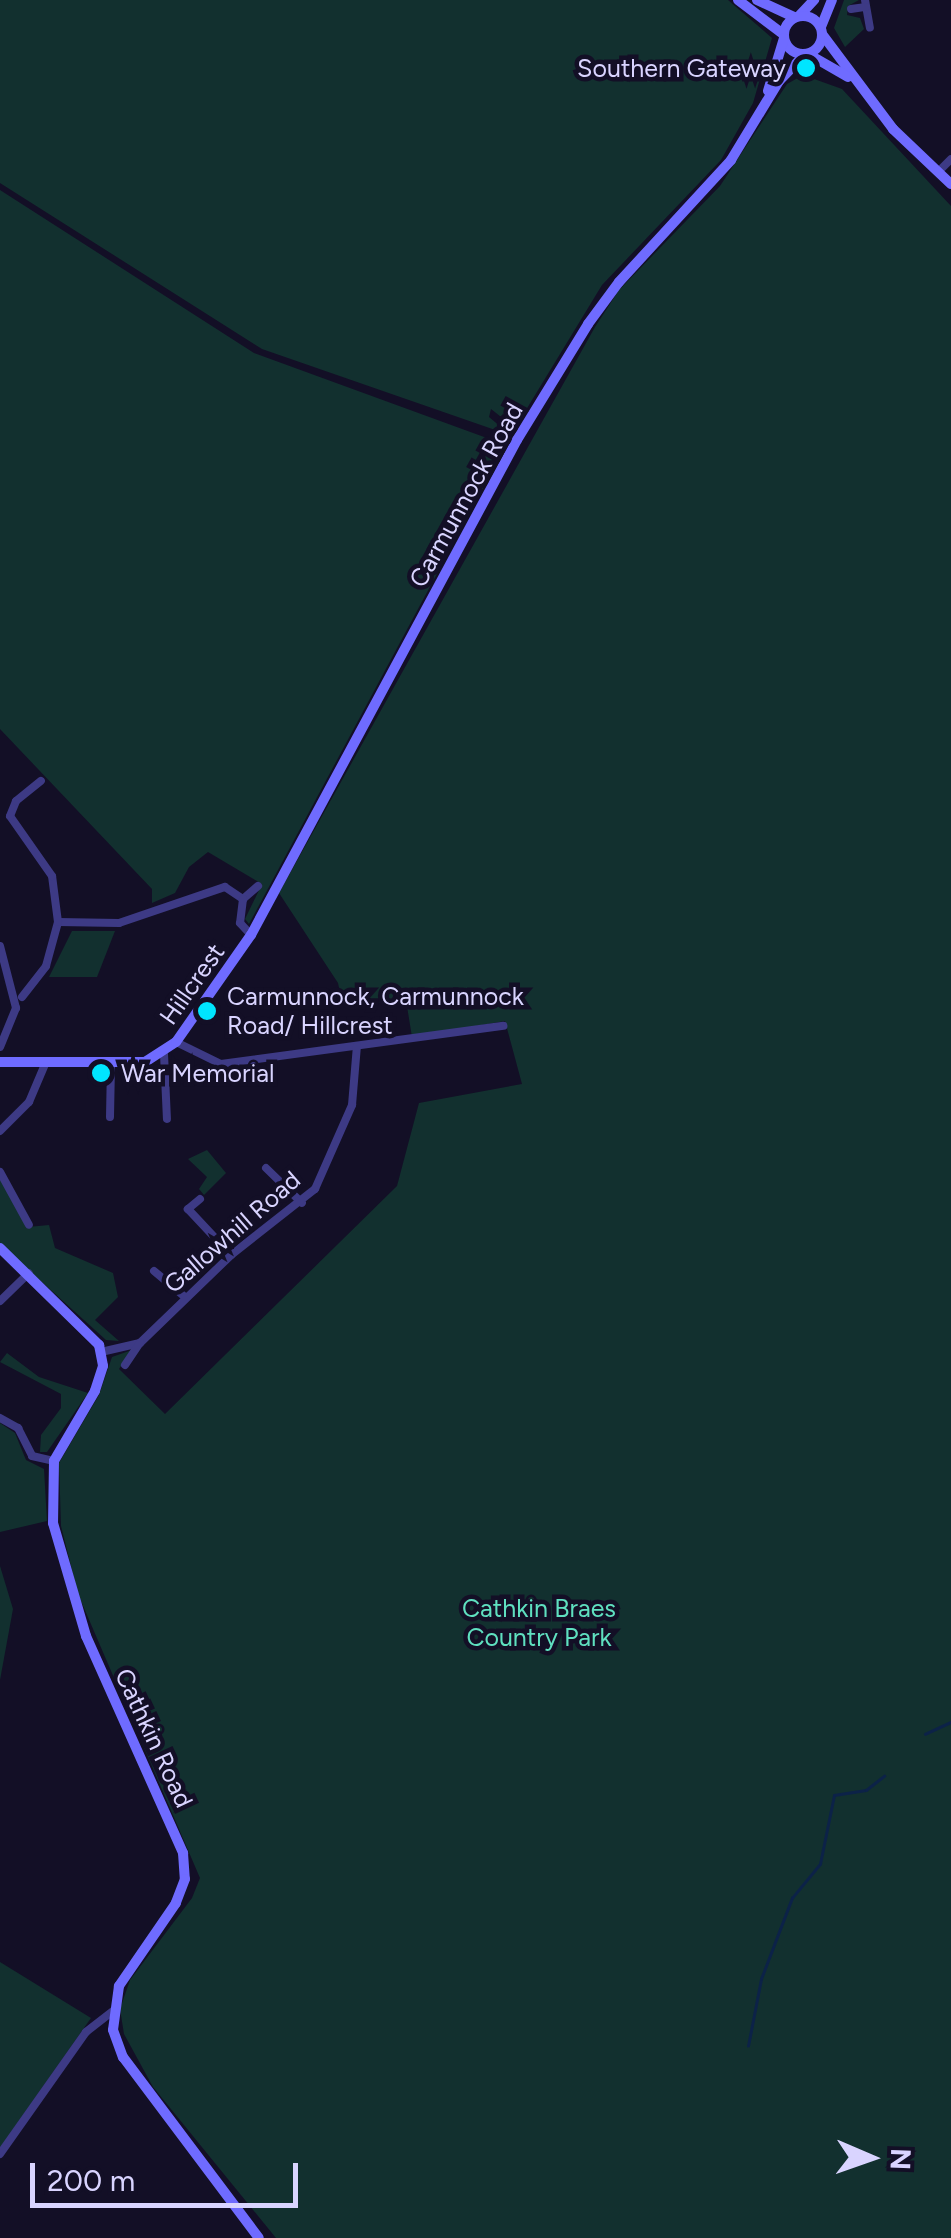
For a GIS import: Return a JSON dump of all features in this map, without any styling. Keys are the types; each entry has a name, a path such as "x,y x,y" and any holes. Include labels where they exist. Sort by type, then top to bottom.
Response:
{"street":[{"path":"738,0 806,54 860,87"},
{"path":"757,0 822,30 860,87 951,184"},
{"path":"798,16 814,0"},
{"path":"822,30 832,0"},
{"path":"851,10 865,3 870,28"},
{"name":"Carmunnock Road","path":"764,106 783,36 798,16"},
{"name":"Carmunnock Road","path":"251,935 517,440 588,324 619,282 731,160 764,106 822,30"},
{"path":"938,172 951,159"},
{"path":"22,996 51,955 58,922 52,876 10,816 35,782"},
{"path":"58,922 119,924 225,886 243,900"},
{"path":"251,935 240,923 243,900 258,886"},
{"name":"Hillcrest","path":"0,1062 111,1063 164,1054 251,935"},
{"path":"0,946 16,1008 0,1047"},
{"path":"176,1042 221,1064 502,1026"},
{"name":"Gallowhill Road","path":"125,1366 140,1343 185,1296 302,1203 326,1175 352,1105 357,1046"},
{"name":"Hillcrest","path":"164,1054 167,1119"},
{"path":"0,1130 29,1102 46,1062"},
{"path":"110,1116 111,1063"},
{"path":"266,1168 302,1203"},
{"path":"0,1172 30,1225"},
{"path":"200,1199 188,1209 232,1255"},
{"path":"0,1248 79,1318 101,1352 140,1343"},
{"path":"154,1271 185,1296"},
{"path":"0,1302 30,1272"},
{"name":"Cathkin Road","path":"101,1352 95,1391 54,1461 53,1523 86,1636 175,1831 184,1866 176,1903 130,1966 112,2012"},
{"path":"0,1418 18,1428 32,1456 54,1461"},
{"path":"0,2154 86,2032 112,2012 122,2056 260,2238"}],"green space":[{"path":"0,0 728,0 772,38 753,103 721,160 602,285 515,428 491,409 489,417 507,432 501,432 262,349 0,183"},
{"path":"844,0 859,0 848,6 847,15 860,18 864,29 845,47 834,28"},
{"name":"Cathkin Braes Country Park","path":"803,75 842,89 951,206 951,2238 276,2238 153,2087 124,2034 120,2009 130,1980 192,1898 200,1878 78,1594 61,1526 59,1463 99,1395 112,1357 132,1350 119,1369 165,1414 397,1186 419,1103 522,1084 505,1021 412,1037 406,1000 343,1006 338,983 279,893 595,327 619,290 720,186 787,84"},
{"path":"0,190 254,353 506,445 249,924 245,919 262,884 208,852 189,867 175,893 152,903 152,889 0,729"},
{"path":"72,931 115,931 97,977 49,977"},
{"path":"207,1150 226,1173 204,1195 199,1189 207,1177 188,1159"},
{"path":"0,1176 28,1227 49,1225 55,1248 113,1273 118,1297 95,1320 119,1341 106,1340 0,1244"},
{"path":"7,1353 39,1377 88,1393 47,1452 40,1452 41,1435 61,1408 61,1394 0,1362"},
{"path":"0,1423 15,1433 26,1460 44,1469 47,1521 0,1532"},
{"path":"0,1566 13,1609 0,1680"},
{"path":"0,1962 91,2018 0,2148"}],"waterway":[{"path":"925,1734 951,1722"},
{"path":"748,2046 761,1979 792,1898 820,1864 834,1795 866,1790 884,1776"}],"place":[{"name":"Southern Gateway","path":"806,68"},
{"name":"Carmunnock, Carmunnock Road/ Hillcrest","path":"207,1011"},
{"name":"War Memorial","path":"101,1073"}]}
